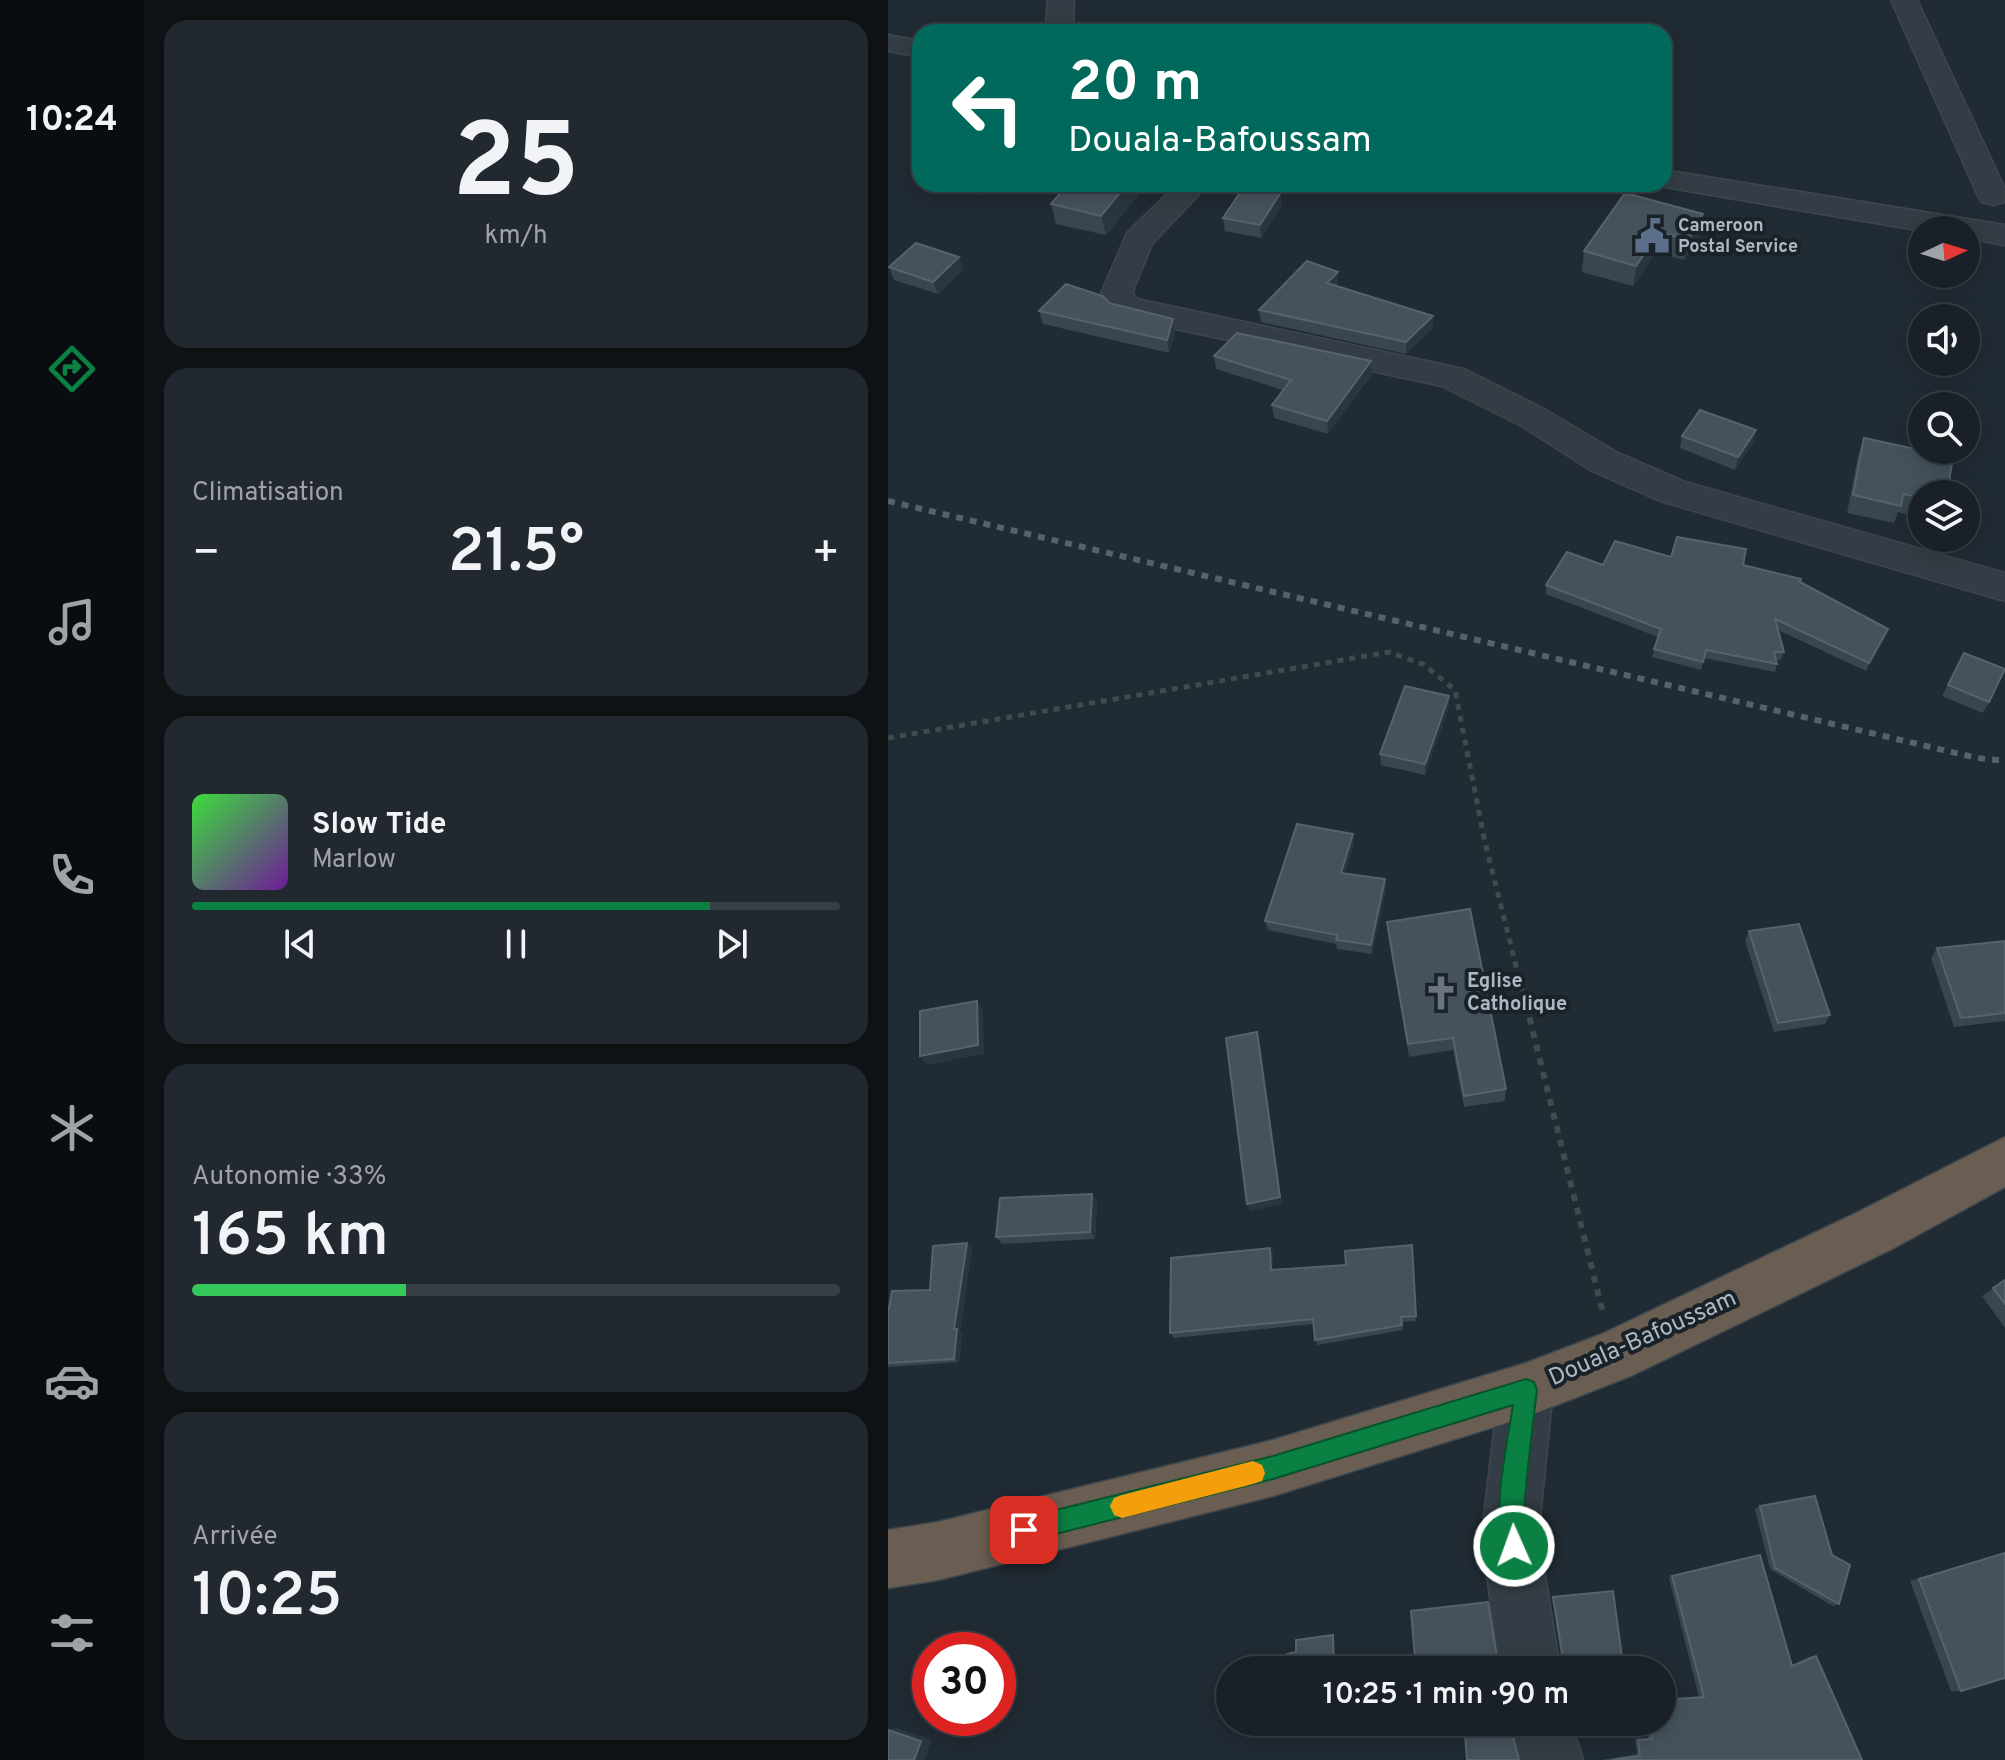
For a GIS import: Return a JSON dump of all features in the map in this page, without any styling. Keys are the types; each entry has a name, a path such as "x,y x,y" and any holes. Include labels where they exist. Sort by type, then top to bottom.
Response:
{"highway":[{"name":"Douala-Bafoussam","path":"888,1559 938,1551 1273,1468 1526,1390 1614,1356 1874,1231 2005,1161"}],"street":[{"path":"1060,24 1061,0"},
{"path":"1904,0 1993,196"},
{"path":"888,43 912,48"},
{"path":"1672,180 2005,235"},
{"path":"1186,192 1138,240 1116,296 1125,306 1452,377 1532,417 1605,462 1673,492 2005,587"},
{"path":"1526,1390 1512,1517 1516,1575 1528,1656"},
{"path":"1545,1736 1552,1760"}],"path":[{"path":"888,738 1389,652 1423,664 1455,690 1484,838 1614,1356"}],"building":[{"path":"1061,192 1120,192 1101,216 1051,204"},
{"path":"1240,192 1281,192 1260,225 1223,218"},
{"path":"1625,193 1703,214 1688,240 1659,232 1636,266 1584,251"},
{"path":"916,243 959,257 933,282 889,267"},
{"path":"1307,261 1338,272 1327,283 1433,316 1406,342 1259,310"},
{"path":"1066,284 1103,296 1109,303 1173,319 1167,340 1039,311"},
{"path":"1237,333 1371,361 1327,421 1272,405 1291,380 1214,356"},
{"path":"1700,410 1756,430 1738,457 1682,436"},
{"path":"1864,438 1908,447 1908,464 1952,464 1949,480 1908,480 1908,495 1903,494 1901,506 1853,495"},
{"path":"1677,537 1746,549 1743,565 1801,579 1800,582 1888,629 1869,663 1775,619 1784,652 1774,652 1777,664 1706,650 1703,662 1654,649 1661,629 1546,585 1567,552 1603,565 1615,541 1671,557"},
{"path":"1964,653 2005,669 1989,702 1948,685"},
{"path":"1405,686 1449,696 1425,764 1380,754"},
{"path":"1297,824 1353,834 1341,873 1385,879 1371,945 1336,940 1337,935 1265,921"},
{"name":"Eglise Catholique","path":"1470,909 1506,1089 1464,1096 1453,1038 1408,1044 1387,922"},
{"path":"1799,924 1830,1015 1778,1023 1749,931"},
{"path":"2005,941 2005,1013 1961,1018 1937,948"},
{"path":"977,1001 978,1045 920,1056 920,1011"},
{"path":"1257,1032 1280,1197 1247,1204 1226,1038"},
{"path":"1092,1194 1090,1232 996,1237 1000,1198"},
{"path":"967,1243 954,1329 957,1329 954,1359 888,1363 888,1313 892,1291 930,1290 933,1246"},
{"path":"1412,1245 1416,1316 1401,1317 1402,1325 1315,1340 1313,1319 1170,1333 1171,1258 1270,1248 1271,1270 1346,1265 1345,1251"},
{"path":"2005,1280 2005,1304 1993,1288"},
{"path":"1815,1496 1832,1555 1850,1565 1839,1604 1775,1568 1760,1506"},
{"path":"2005,1553 2005,1678 1961,1691 1919,1579"},
{"path":"1760,1555 1792,1666 1816,1656 1862,1760 1612,1760 1640,1756 1638,1740 1652,1739 1652,1736 1676,1736 1676,1699 1704,1697 1672,1576"},
{"path":"1613,1591 1622,1656 1563,1656 1553,1597"},
{"path":"1488,1602 1497,1656 1415,1656 1411,1611"},
{"path":"1333,1635 1334,1656 1287,1656 1296,1652 1296,1640"},
{"path":"888,1730 921,1741 914,1760 888,1760"},
{"path":"1465,1736 1513,1736 1519,1760 1467,1760"}],"railway":[{"path":"888,501 1977,758 2005,761"}],"slow traffic":[{"path":"1122,1506 1253,1473"}],"place":[{"name":"Cameroon Postal Service","path":"1652,236"},
{"name":"Eglise Catholique","path":"1441,993"}],"route":[{"path":"1024,1530 1273,1468 1526,1390 1516,1461 1512,1517 1514,1546"}]}
